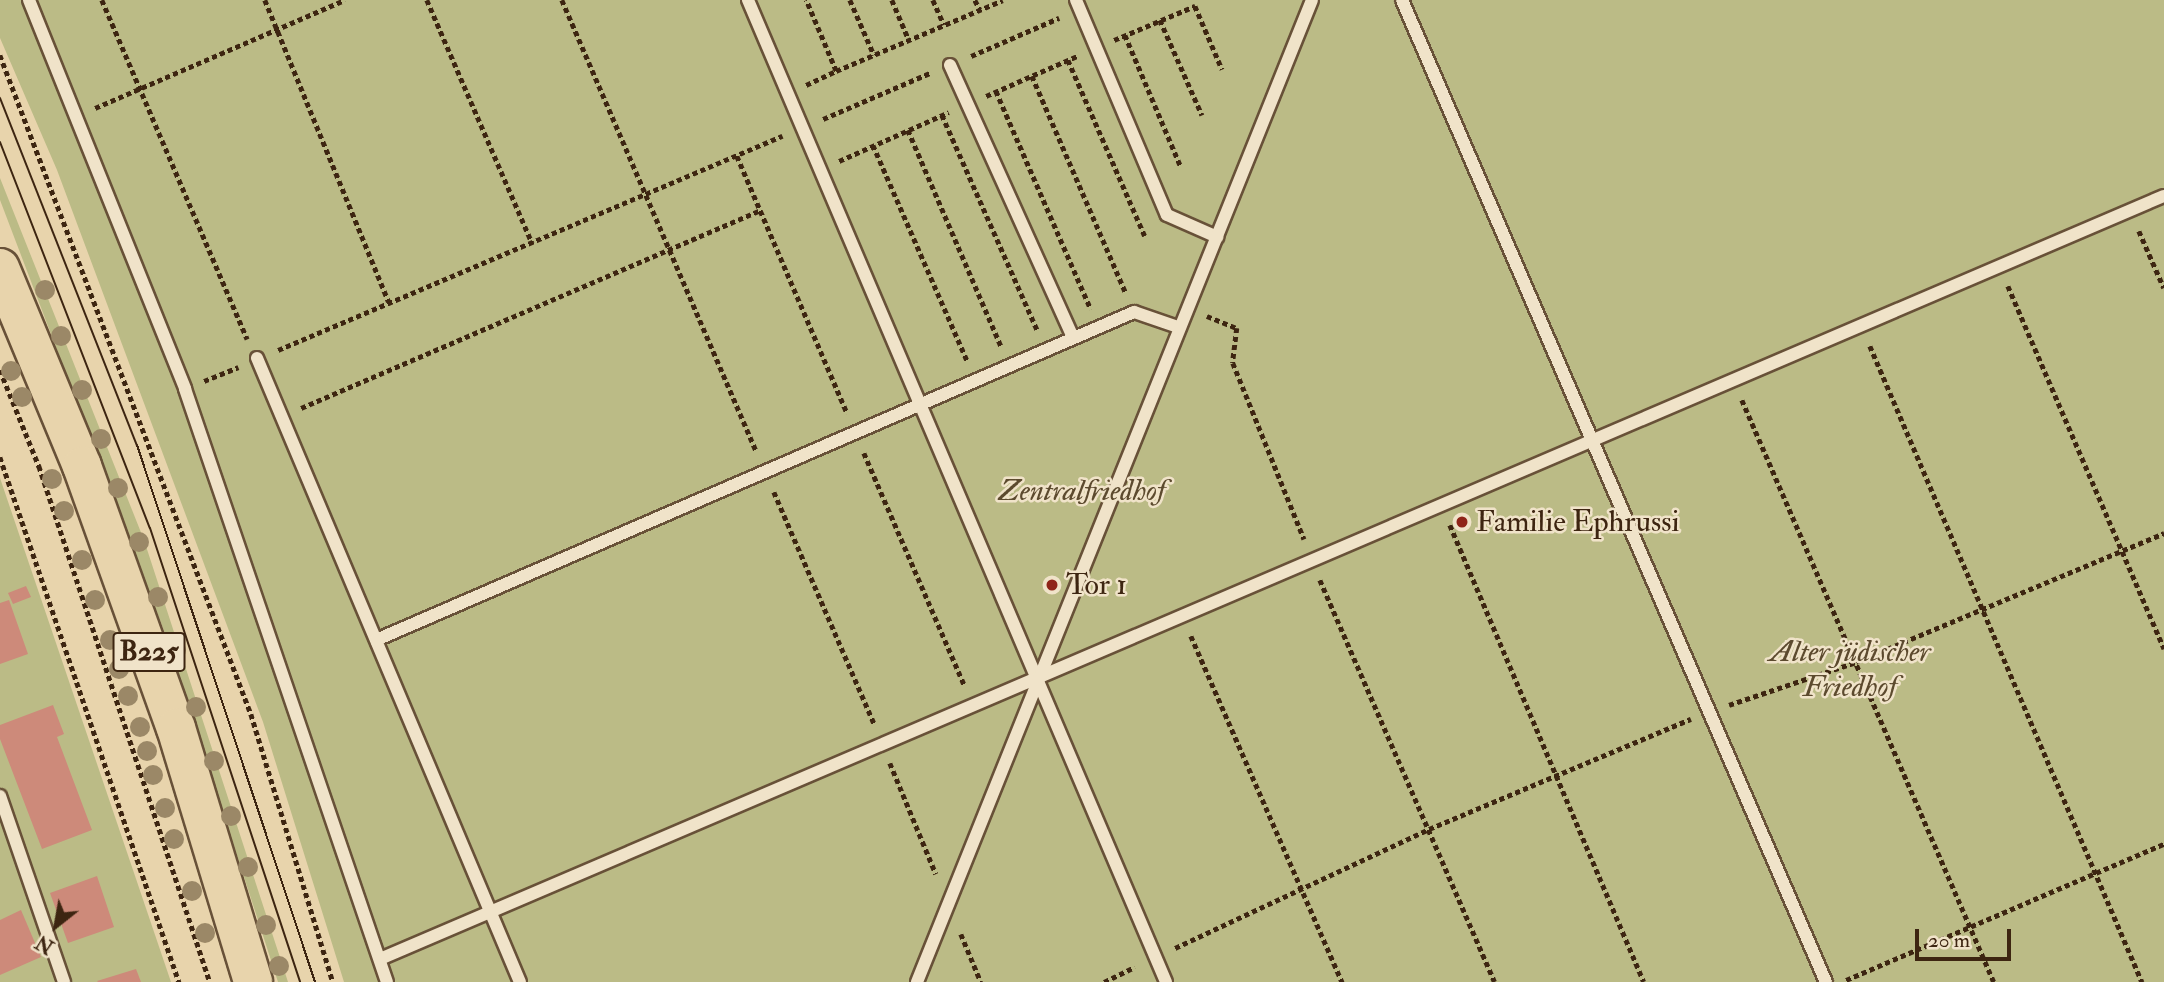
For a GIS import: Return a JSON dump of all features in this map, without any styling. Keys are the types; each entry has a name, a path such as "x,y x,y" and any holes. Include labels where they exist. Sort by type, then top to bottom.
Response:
{"main road":[{"name":"B225","path":"0,268 82,467 171,715 253,982"}],"lane":[{"path":"29,0 78,115 185,388 387,982"},
{"path":"748,0 1166,982"},
{"path":"917,982 1178,327 1312,0"},
{"path":"1402,0 1826,982"},
{"path":"1078,5 1167,215 1217,237"},
{"path":"950,65 971,103 1073,338"},
{"path":"380,958 491,913 2164,196"},
{"path":"376,640 1134,312 1178,327"},
{"path":"257,358 520,982"},
{"path":"0,796 64,982"}],"path":[{"path":"102,0 257,358"},
{"path":"265,0 389,302"},
{"path":"78,115 345,0"},
{"path":"427,0 532,243"},
{"path":"807,0 836,71"},
{"path":"850,0 874,55"},
{"path":"892,0 909,40"},
{"path":"933,0 944,25"},
{"path":"975,0 979,10"},
{"path":"787,93 1003,0"},
{"path":"185,388 950,65 1078,5"},
{"path":"819,170 1195,6 1222,69"},
{"path":"1160,20 1202,115"},
{"path":"1125,35 1181,167"},
{"path":"0,55 247,702 333,982"},
{"path":"1068,60 1145,236"},
{"path":"1032,76 1134,312"},
{"path":"996,92 1098,327"},
{"path":"942,115 1046,351"},
{"path":"908,130 1010,367"},
{"path":"873,145 977,382"},
{"path":"281,416 760,210"},
{"path":"2130,210 2164,288"},
{"path":"1999,266 2164,649"},
{"path":"1186,308 1237,328 1233,363 1312,560 1495,982"},
{"path":"1861,325 2142,982"},
{"path":"0,370 39,466 209,982"},
{"path":"1733,380 1994,982"},
{"path":"0,457 178,982"},
{"path":"1441,504 1644,982"},
{"path":"1104,982 1303,893 1429,829 1556,775 1709,712 1856,662 2164,533"},
{"path":"1182,615 1342,982"},
{"path":"1841,982 2164,844"},
{"path":"948,904 981,982"}],"green space":[{"name":"Zentralfriedhof","path":"0,0 2164,0 2164,982 344,982 263,722 57,170 0,38"},
{"path":"0,178 144,540 288,982 278,982 166,636 0,200"},
{"path":"0,478 171,982 0,982"}],"building":[{"path":"26,586 31,597 13,604 8,593"},
{"path":"9,600 28,654 0,664 0,603"},
{"path":"53,705 64,734 57,737 92,830 42,849 0,739 0,725"},
{"path":"97,876 114,927 68,943 50,893"},
{"path":"21,910 41,957 0,975 0,920"},
{"path":"136,969 141,982 97,981"}],"tram line":[{"path":"0,98 137,445 315,982"},
{"path":"0,142 150,528 300,982"}],"place":[{"name":"Familie Ephrussi","path":"1462,522"},
{"name":"Tor 1","path":"1052,585"}],"park label":[{"name":"Alter jüdischer Friedhof","path":"1850,669"}]}
